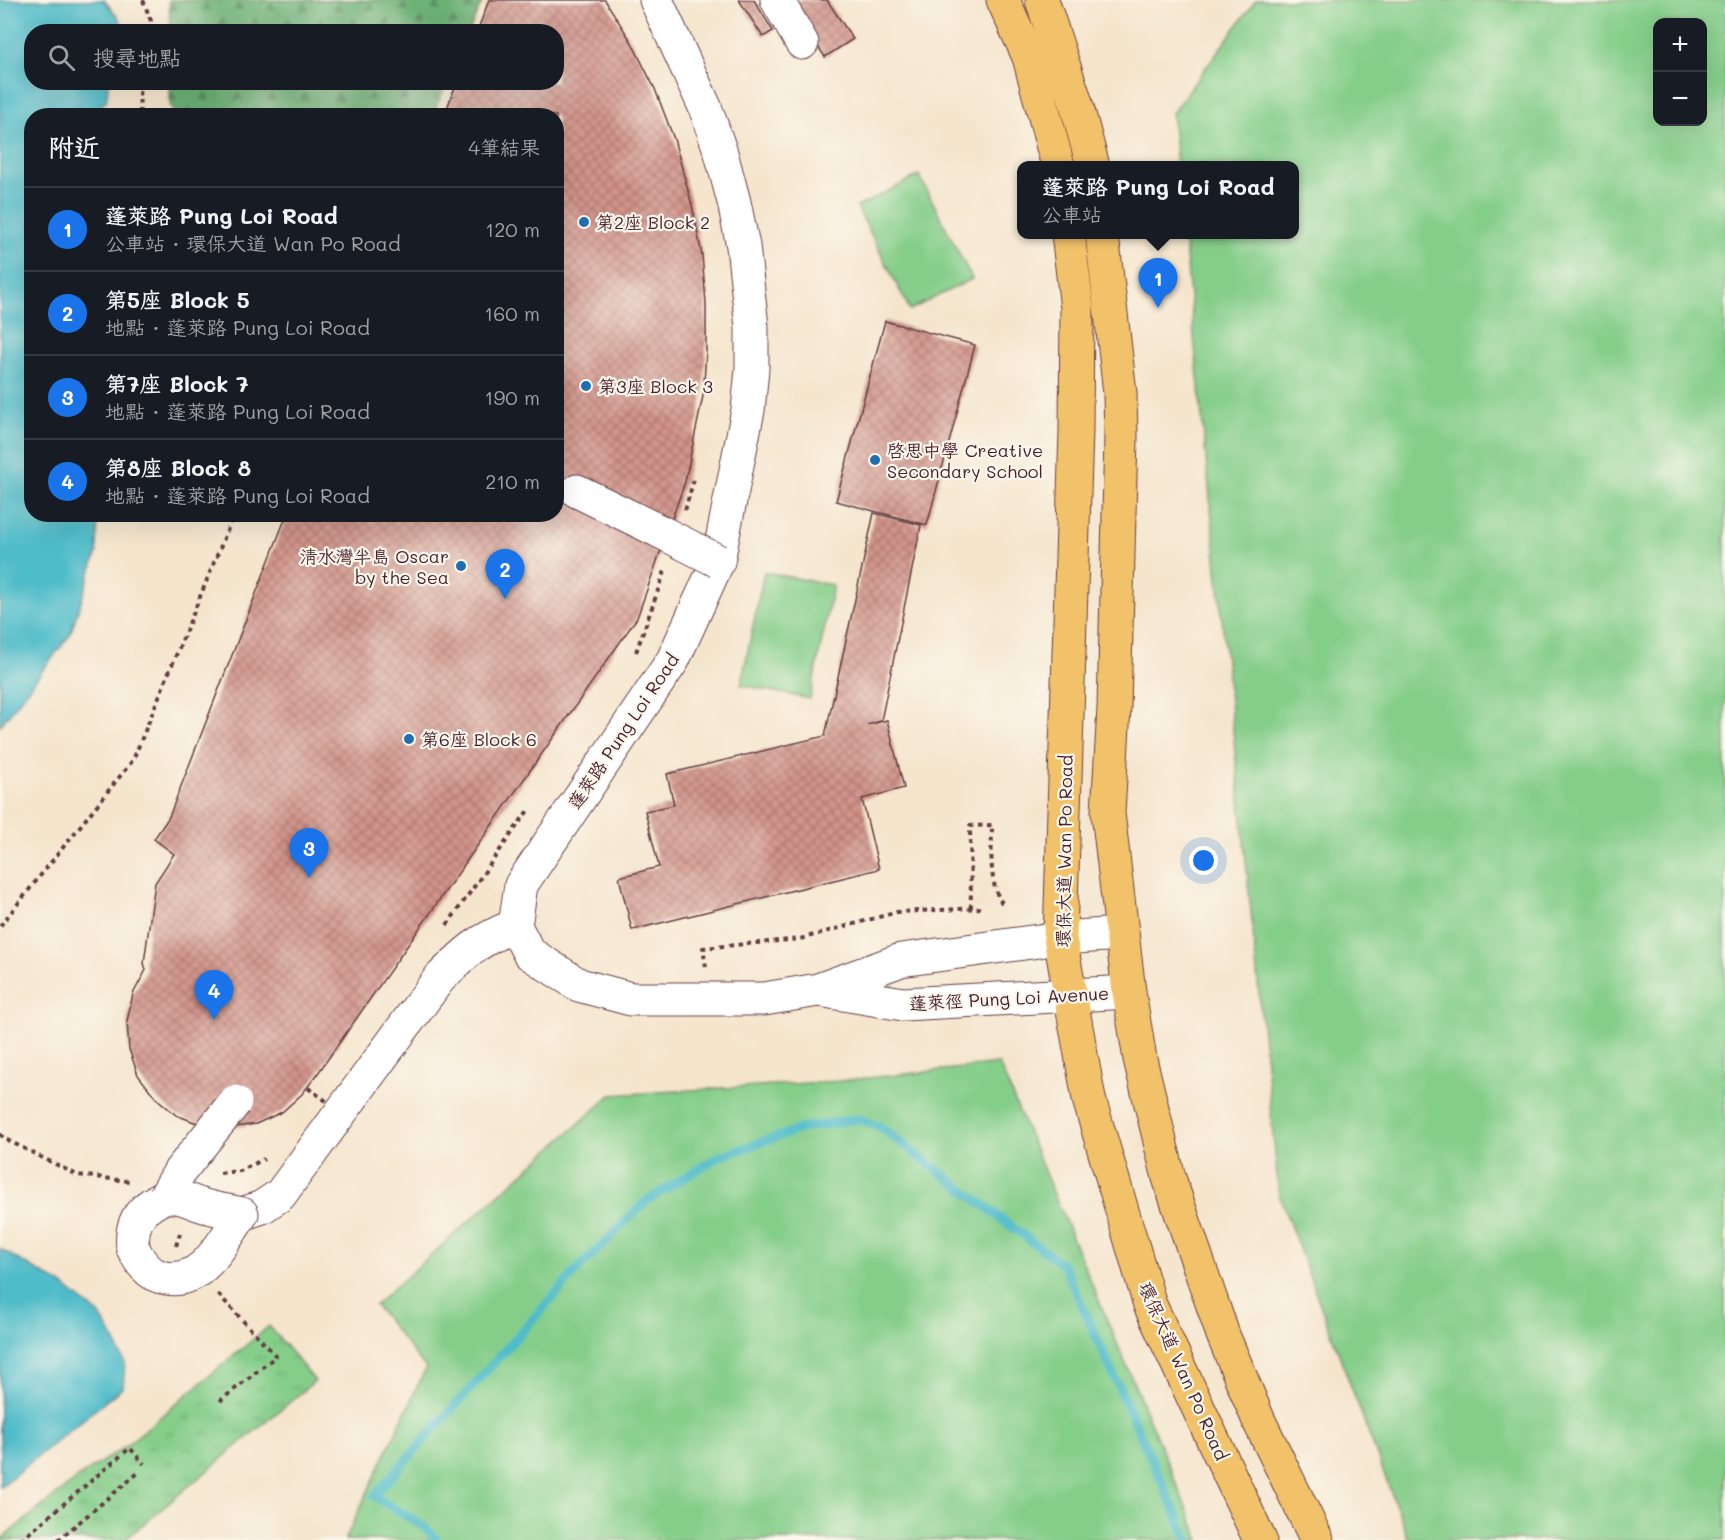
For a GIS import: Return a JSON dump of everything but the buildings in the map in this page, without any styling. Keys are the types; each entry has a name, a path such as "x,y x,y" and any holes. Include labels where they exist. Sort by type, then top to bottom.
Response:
{"main road":[{"path":"1003,0 1029,57 1057,161"},
{"path":"1042,0 1076,103 1092,161"},
{"name":"環保大道 Wan Po Road","path":"1069,239 1077,308 1076,431 1060,938 1089,1099 1150,1305 1260,1540"},
{"path":"1103,239 1120,393 1121,437 1114,708 1108,813 1129,992 1140,1059 1167,1167 1196,1260 1223,1335 1259,1421 1317,1540"}],"street":[{"name":"蓬萊路 Pung Loi Road","path":"515,926 521,885 673,660 718,561 748,410 752,369 752,327 744,256 734,202 721,153 705,107 656,0"},
{"path":"777,0 802,43"},
{"path":"577,491 718,561"},
{"path":"242,1214 204,1267 183,1279 157,1276 138,1259 133,1248 132,1236 135,1222 142,1210 152,1202 165,1197 188,1198 199,1204 242,1214 262,1207 280,1195 438,979 465,952 491,935 515,926"},
{"name":"蓬萊徑 Pung Loi Avenue","path":"515,926 529,953 579,985 631,999 764,999 818,990 901,960 1060,938 1122,934"},
{"name":"蓬萊徑 Pung Loi Avenue","path":"818,990 903,1004 1129,992"},
{"path":"165,1197 180,1172 235,1102"}],"path":[{"path":"143,0 150,24"},
{"path":"139,90 140,108"},
{"path":"632,659 638,650 670,538 693,479"},
{"path":"0,926 133,760 231,522"},
{"path":"970,909 970,826 992,825 995,885 1002,903"},
{"path":"706,967 703,948 800,939 897,912 980,908"},
{"path":"308,1088 329,1103"},
{"path":"0,1134 77,1175 131,1181"},
{"path":"182,1226 176,1246 183,1255"},
{"path":"214,1289 276,1356 220,1401"},
{"path":"21,1540 130,1448 144,1464"},
{"path":"58,1540 138,1473"}],"green space":[{"path":"169,0 483,0 472,24 170,24"},
{"path":"1256,0 1725,0 1725,1540 1409,1540 1279,1195 1184,239 1299,239 1299,161 1177,161 1172,113"},
{"path":"170,90 444,90 436,108 171,108"},
{"path":"919,175 972,279 910,310 857,207"},
{"path":"764,572 833,585 810,699 741,685"},
{"path":"999,1064 1200,1540 345,1540 426,1368 375,1305 611,1095 840,1081"},
{"path":"269,1326 315,1381 124,1540 0,1540 80,1476 123,1448"}],"water":[{"path":"0,0 104,0 121,21 120,24 24,24 24,90 108,90 106,102 97,108 24,108 24,522 98,522 97,552 70,635 0,726"},
{"path":"0,1249 64,1286 99,1314 125,1363 123,1387 0,1487"}],"waterway":[{"path":"437,1540 423,1526 374,1496 577,1270 646,1201 718,1157 803,1128 859,1119 880,1127 1064,1266 1188,1540"}],"place":[{"name":"第2座 Block 2","path":"584,222"},
{"name":"蓬萊路 Pung Loi Road","path":"1158,308"},
{"name":"第3座 Block 3","path":"586,386"},
{"name":"啓思中學 Creative Secondary School","path":"875,460"},
{"name":"清水灣半島 Oscar by the Sea","path":"461,566"},
{"name":"第5座 Block 5","path":"505,599"},
{"name":"第6座 Block 6","path":"409,739"},
{"name":"第7座 Block 7","path":"309,878"},
{"name":"第8座 Block 8","path":"214,1020"}]}
